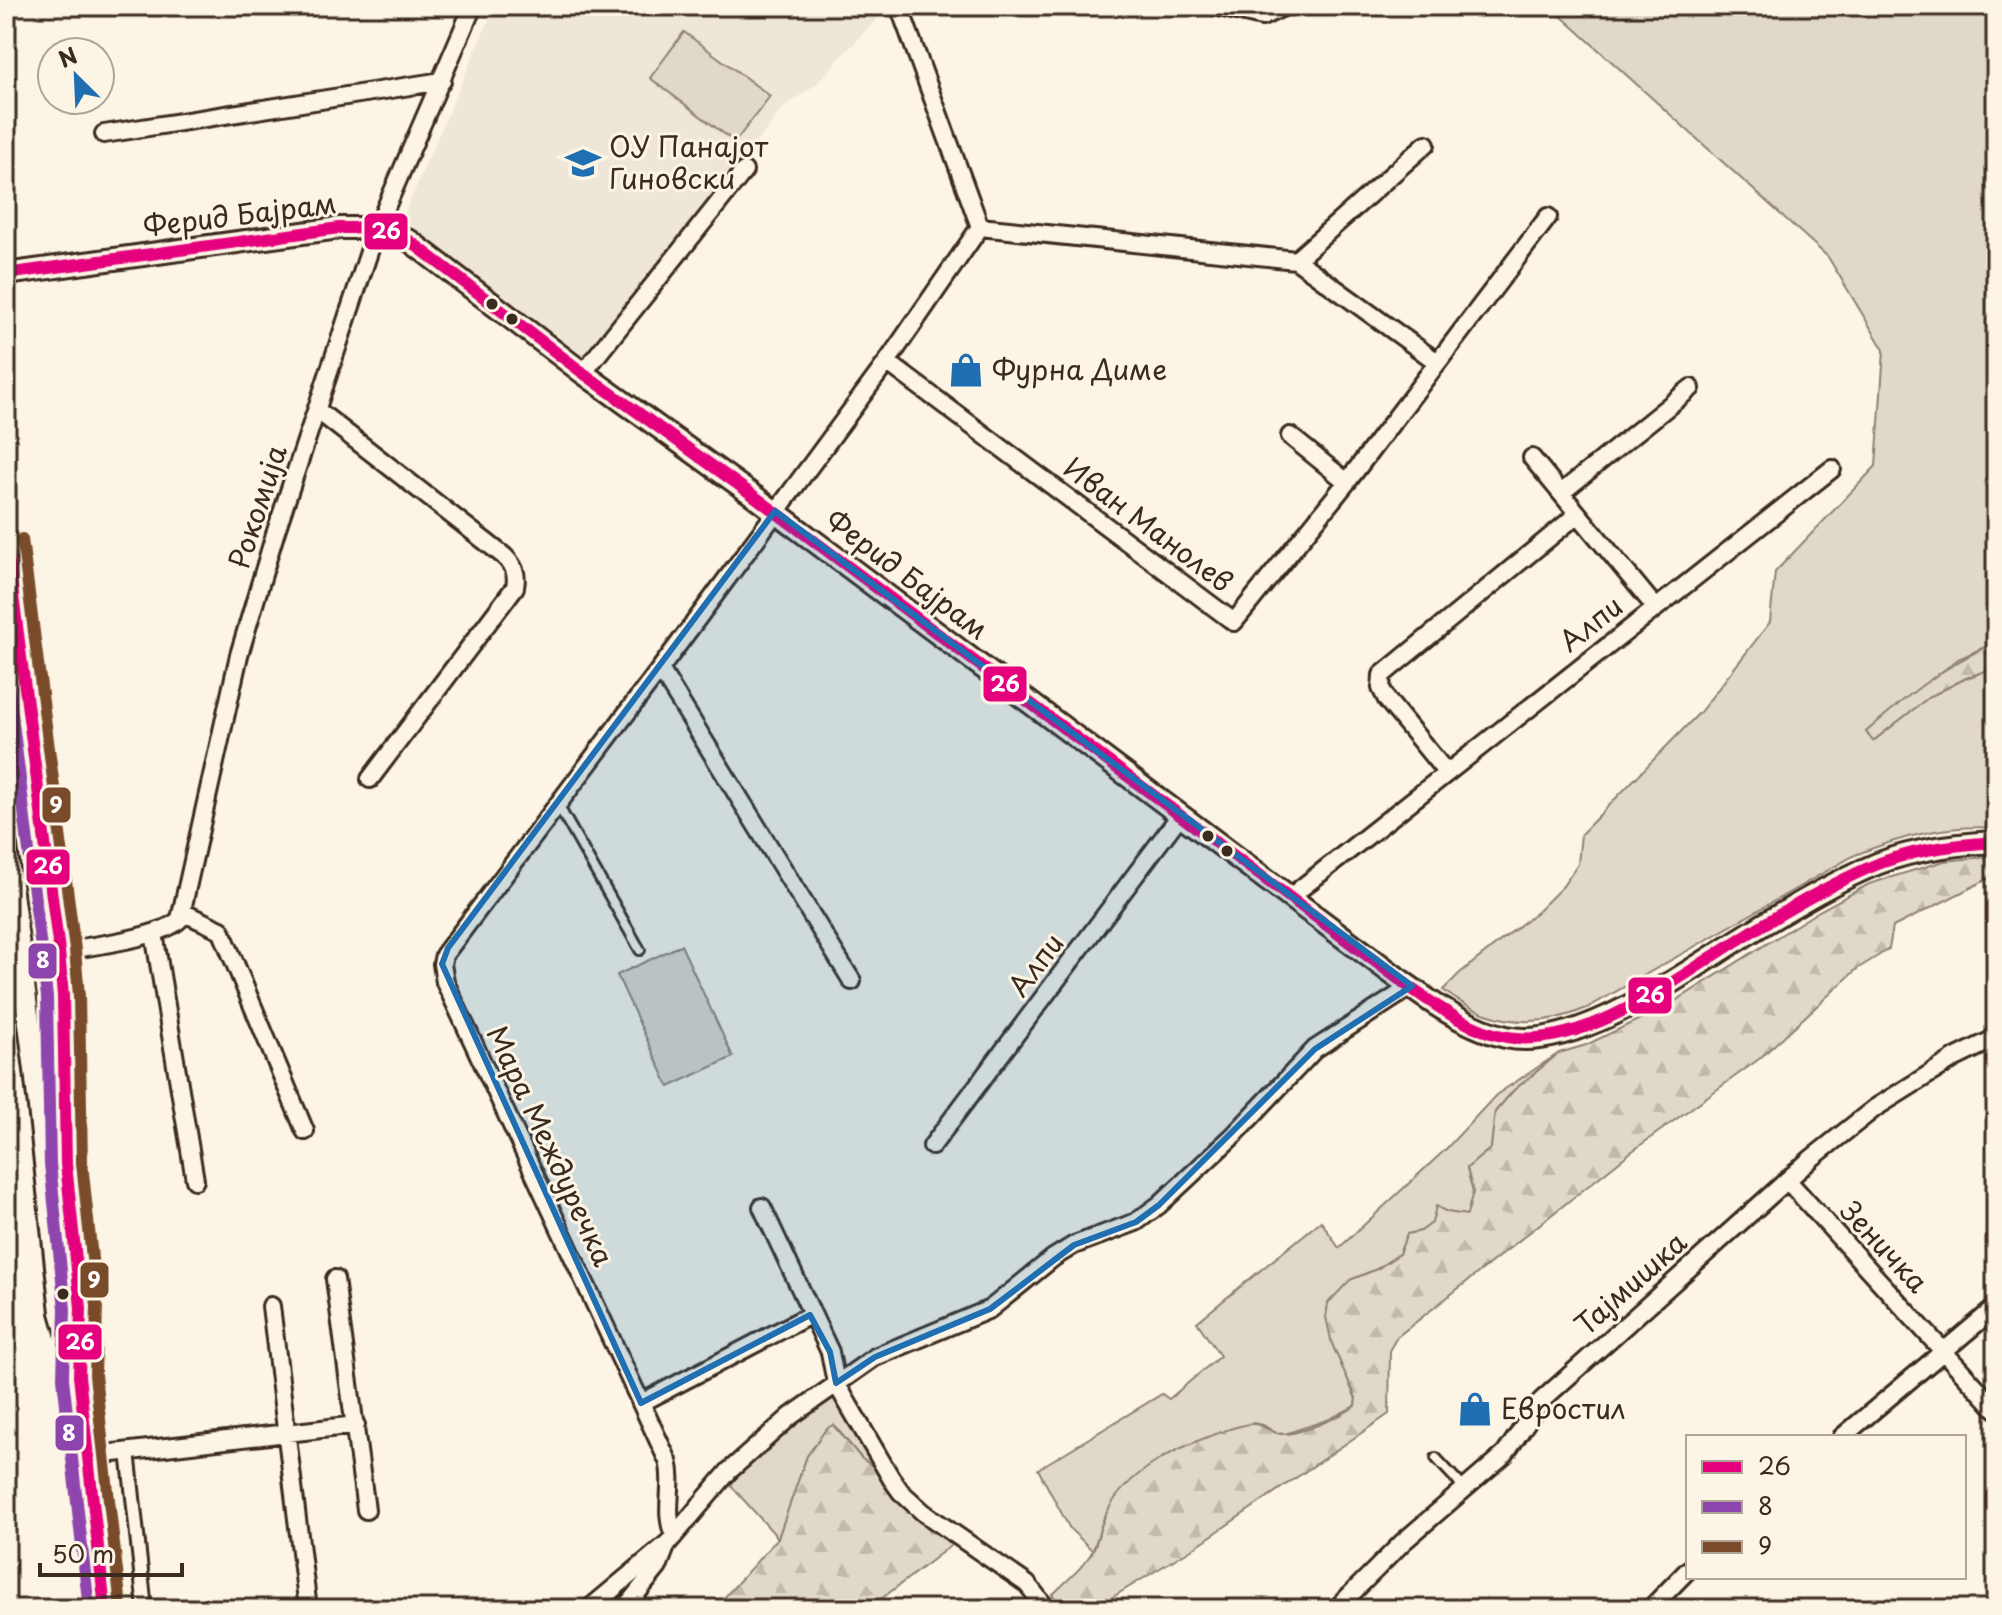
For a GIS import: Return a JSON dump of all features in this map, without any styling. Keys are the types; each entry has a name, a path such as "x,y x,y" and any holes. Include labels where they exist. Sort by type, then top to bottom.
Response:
{"street":[{"name":"Рокомија","path":"182,912 239,655 275,534 377,228 473,6"},
{"path":"1215,6 1262,17 1285,6"},
{"path":"902,7 980,227"},
{"path":"104,134 442,81"},
{"path":"1296,260 1426,144"},
{"path":"583,373 744,171"},
{"name":"Иван Манолев","path":"887,362 1234,622 1347,482 1548,217"},
{"path":"980,227 1296,260 1437,362"},
{"path":"775,511 887,362 980,227"},
{"name":"Ферид Бајрам","path":"6,274 339,228 377,228 410,241 583,373 775,511 1444,1010 1494,1034 1509,1038 1549,1036 1606,1017 1866,868 1920,851 1955,844 1996,842"},
{"path":"1561,493 1691,388"},
{"path":"317,410 504,556 515,571 517,580 515,587 370,779"},
{"path":"1290,436 1347,482"},
{"name":"Алпи","path":"1532,458 1655,607"},
{"name":"Алпи","path":"1290,897 1832,469"},
{"name":"Мара Междуречка","path":"671,1539 671,1472 443,973 442,964 448,948 660,669 775,511"},
{"path":"1446,772 1387,700 1381,688 1381,678 1386,670 1578,514"},
{"path":"6,541 59,951 63,996 66,1164 81,1308 79,1376 105,1609"},
{"path":"660,669 852,981"},
{"name":"Алпи","path":"932,1146 1181,814"},
{"path":"6,846 35,1070 61,1312 79,1376"},
{"path":"59,951 154,933 176,923 182,912 221,930 305,1131"},
{"path":"154,933 195,1180"},
{"path":"589,1609 671,1539 747,1455 791,1416 875,1357 990,1309 1074,1245 1136,1222 1159,1205 1223,1145 1315,1049 1412,986"},
{"name":"Тајмишка","path":"1336,1609 1403,1542 1505,1454 1541,1401 1787,1180 1875,1108 1955,1058 1996,1038"},
{"name":"Зеничка","path":"1787,1180 1996,1409"},
{"path":"762,1207 830,1352 836,1383 857,1423 901,1492 924,1513 1018,1576 1047,1609"},
{"path":"335,1279 366,1510"},
{"path":"271,1306 289,1432 308,1609"},
{"path":"1844,1435 1996,1307"},
{"path":"641,1403 810,1315"},
{"path":"88,1456 356,1425"},
{"path":"128,1451 145,1609"},
{"path":"624,1609 658,1567 671,1539"},
{"path":"1650,1609 1686,1572"},
{"path":"1349,1609 1354,1592"}],"lane":[{"path":"558,804 640,950"},
{"path":"1436,1458 1464,1488"}],"highlighted area":[{"path":"775,511 1412,986 1315,1049 1159,1205 1136,1222 1074,1245 990,1309 875,1357 836,1383 830,1352 810,1315 641,1403 442,964 448,948"}],"shaded area":[{"name":"ОУ Панајот Гиновски","path":"495,6 882,6 884,11 815,85 784,107 585,361 402,219"}],"green space":[{"path":"1550,6 1996,6 1996,642 1958,659 1866,732 1873,741 1929,697 1996,667 1996,828 1960,828 1924,833 1855,855 1587,1008 1568,1015 1531,1021 1494,1016 1443,990 1538,911 1563,886 1578,864 1581,834 1700,712 1770,622 1775,572 1876,466 1884,350 1828,257"},
{"path":"684,32 770,96 735,142 650,78"},
{"path":"1996,642 1996,667 1929,697 1873,741 1866,732 1927,682"},
{"path":"1996,856 1996,867 1990,878 1893,927 1889,949 1857,969 1759,1059 1631,1152 1397,1337 1390,1349 1389,1414 1198,1545 1093,1609 1065,1609 1052,1595 1080,1568 1095,1547 1107,1511 1119,1493 1169,1454 1243,1425 1256,1424 1281,1434 1298,1432 1355,1406 1356,1398 1332,1344 1326,1317 1328,1303 1350,1280 1377,1269 1399,1254 1407,1234 1421,1231 1432,1223 1436,1206 1447,1212 1467,1215 1473,1192 1467,1168 1491,1148 1495,1112 1513,1091 1559,1053 1586,1045 1669,1005 1819,911 1869,884 1944,861"},
{"path":"681,945 733,1057 669,1087 617,975"},
{"path":"1559,1053 1513,1091 1495,1112 1491,1148 1467,1168 1473,1192 1467,1216 1447,1212 1421,1231 1407,1234 1399,1254 1377,1269 1350,1280 1332,1343 1356,1399 1355,1406 1330,1419 1285,1434 1253,1423 1199,1441 1162,1458 1104,1517 1093,1551 1070,1529 1038,1469 1162,1394 1169,1399 1220,1356 1197,1322 1321,1221 1339,1248 1446,1149 1496,1095"},
{"path":"836,1383 891,1478 862,1459 834,1425 807,1456 778,1538 724,1478"},
{"path":"833,1425 862,1459 891,1478 962,1537 868,1609 714,1609 778,1538 807,1456 826,1429"}],"transit line":[{"name":"26","path":"6,274 339,228 377,228 410,241 1405,984 1453,1016 1493,1034 1537,1038 1600,1021 1661,989 1803,901 1866,869 1897,857 1930,850 1996,842"},
{"name":"9","path":"22,539 75,950 79,996 82,1163 97,1306 95,1375 121,1607"},
{"name":"26","path":"6,541 59,951 63,996 66,1164 81,1308 79,1376 105,1609"},
{"name":"8","path":"6,666 47,997 50,1164 65,1309 63,1378 89,1609"}],"place":[{"name":"ОУ Панајот Гиновски","path":"583,163"},
{"name":"Фурна Диме","path":"966,370"},
{"name":"Евростил","path":"1475,1409"}]}
